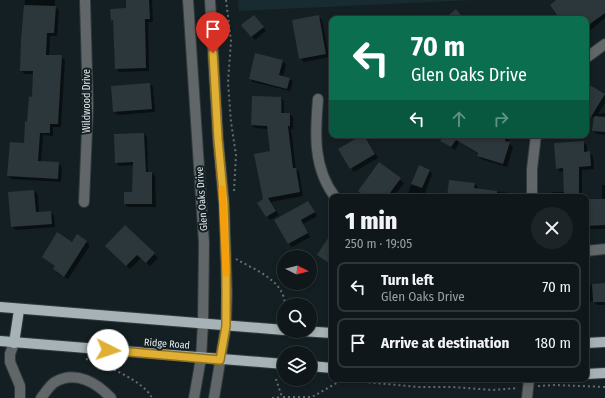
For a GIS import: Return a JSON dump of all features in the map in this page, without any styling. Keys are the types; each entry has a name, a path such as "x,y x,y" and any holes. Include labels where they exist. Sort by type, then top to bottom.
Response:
{"main road":[{"path":"0,307 19,310 277,330"},
{"path":"14,343 19,310"},
{"path":"317,332 329,333"},
{"name":"Ridge Road","path":"0,341 277,364"},
{"path":"589,343 605,342"},
{"path":"317,367 329,368"},
{"path":"589,374 605,373"}],"street":[{"name":"Wildwood Drive","path":"84,202 88,106 85,0"},
{"name":"Glen Oaks Drive","path":"188,0 204,243 201,358 194,398"},
{"path":"210,0 218,139 224,204 227,293 226,326 214,398"},
{"path":"589,56 605,44"},
{"path":"318,100 316,150 322,174 333,194"},
{"path":"532,194 532,169 536,138"},
{"path":"589,251 605,249"},
{"path":"14,343 10,354 10,362 20,386 20,398"},
{"path":"41,398 55,382 68,378 85,378 103,390 111,398"},
{"path":"527,398 528,383"}],"path":[{"path":"226,0 232,41 228,82 231,122 236,155 234,193"},
{"path":"236,258 271,279 284,298"},
{"path":"85,359 115,369 143,387 152,398"},
{"path":"276,379 282,397"},
{"path":"272,398 312,398 338,382"},
{"path":"366,382 418,387 452,387 493,390 528,383 605,387"}],"shaded area":[{"path":"238,0 475,0 239,11"}],"building":[{"path":"126,0 149,0 150,19 145,19 146,68 115,69 113,20 111,21 110,9 126,8"},
{"path":"556,0 605,0 605,13 589,25 589,16 558,16 550,5"},
{"path":"24,5 56,6 54,33 47,33 46,55 62,55 58,124 50,124 50,133 40,133 38,161 59,162 58,179 7,176 10,142 24,143 25,121 27,122 29,96 32,97 33,71 20,71"},
{"path":"456,9 462,16 448,16"},
{"path":"254,15 264,27 251,37 241,25"},
{"path":"319,15 326,54 299,59 292,20"},
{"path":"255,53 283,60 279,75 290,78 287,89 249,79"},
{"path":"150,83 152,109 113,112 111,86"},
{"path":"589,85 605,94 589,120"},
{"path":"252,96 281,97 281,113 290,113 290,126 288,126 293,168 296,168 300,192 268,198 276,211 266,217 257,203 263,199 254,154 270,151 267,126 251,125"},
{"path":"594,116 605,117 605,132 592,131"},
{"path":"144,133 146,172 152,172 152,204 124,204 124,192 132,192 133,162 115,163 114,134"},
{"path":"357,138 366,138 375,154 350,169 338,149"},
{"path":"442,138 506,138 505,141 510,142 503,164 477,156 478,153 456,140 451,147 440,141"},
{"path":"584,141 584,152 590,151 591,166 579,167 579,194 564,194 563,168 556,169 554,143"},
{"path":"379,162 401,178 389,194 362,194 358,191"},
{"path":"419,165 430,170 422,188 411,184"},
{"path":"449,180 475,183 474,188 497,191 497,194 447,194"},
{"path":"34,190 36,212 51,211 52,224 11,227 8,192"},
{"path":"589,199 605,199 605,225 589,226"},
{"path":"308,201 315,212 301,220 308,233 288,244 274,220"},
{"path":"125,225 155,253 146,263 137,255 126,266 105,246"},
{"path":"57,232 72,242 77,234 87,241 64,277 53,269 55,266 42,257"},
{"path":"329,237 329,263 317,255"},
{"path":"605,283 605,302 593,302 592,284"}],"slow traffic":[{"path":"222,189 226,244 226,273"}],"route":[{"path":"108,350 220,360 226,326 227,293 224,204 218,139 213,53"}]}
